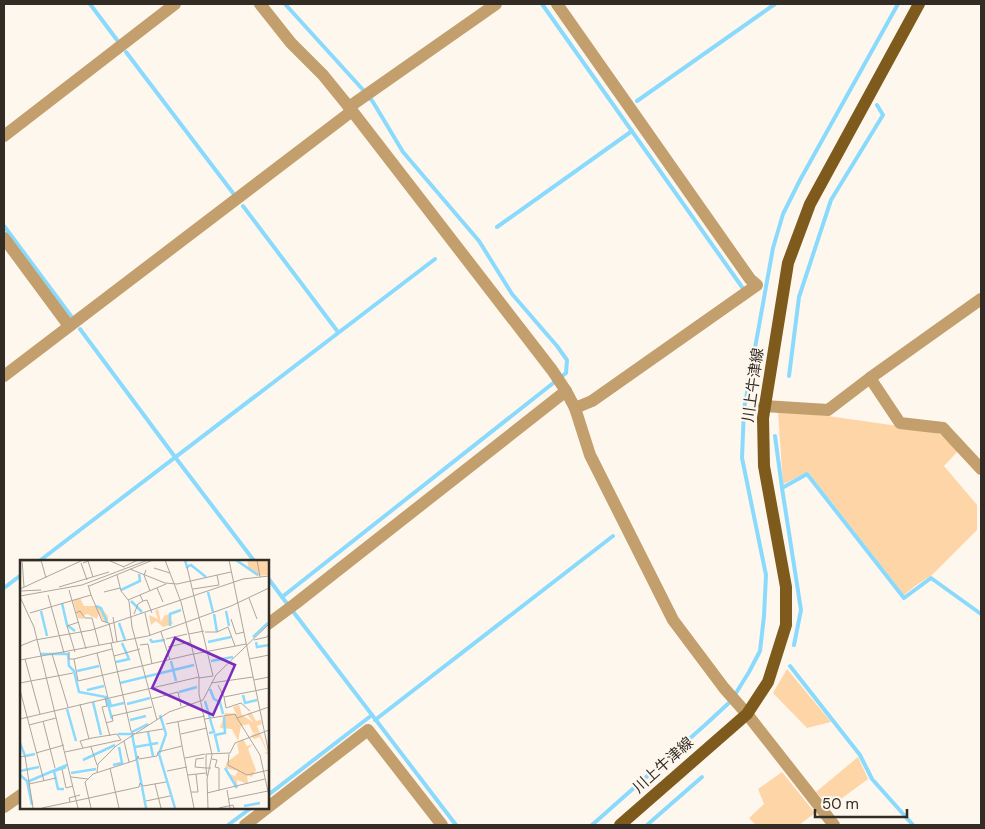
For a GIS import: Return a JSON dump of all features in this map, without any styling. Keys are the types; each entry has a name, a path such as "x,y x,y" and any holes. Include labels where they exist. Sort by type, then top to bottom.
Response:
{"main road":[{"name":"川上牛津線","path":"620,825 743,710 768,682 786,625 786,588 764,466 762,418 788,262 810,204 919,4"}],"street":[{"path":"4,136 175,4"},
{"path":"260,4 291,43 323,75 552,370 575,408 590,455 673,620 724,688 834,825"},
{"path":"4,376 373,90 496,4"},
{"path":"557,4 750,279 757,285 592,401 575,408"},
{"path":"4,238 69,326"},
{"path":"764,406 828,410 981,298"},
{"path":"870,378 900,422 943,428 981,469"},
{"path":"269,623 566,391"},
{"path":"269,806 368,730 442,825"},
{"path":"4,807 20,796"},
{"path":"245,825 266,809"}],"shaded area":[{"path":"778,412 828,416 940,434 958,451 944,466 977,505 977,530 932,575 904,595 808,472 783,484"},
{"path":"787,669 831,722 807,728 773,693"},
{"path":"858,757 868,779 830,807 816,792"},
{"path":"782,772 815,813 799,825 756,825 749,818 764,804 758,789"}],"waterway":[{"path":"90,4 117,40"},
{"path":"285,4 365,92"},
{"path":"542,4 742,287"},
{"path":"637,101 775,4"},
{"path":"592,825 731,701 760,651 766,575 742,458 744,409 773,248 783,214 800,180 898,4"},
{"path":"126,52 233,193"},
{"path":"369,97 403,152 479,241 512,294 567,360 566,373 282,597 456,825"},
{"path":"789,376 799,297 831,200 883,115 877,105"},
{"path":"497,227 632,131"},
{"path":"243,206 338,332"},
{"path":"4,226 71,316"},
{"path":"41,560 435,259"},
{"path":"80,329 253,560"},
{"path":"775,436 801,610 794,645"},
{"path":"782,488 807,474 904,598 931,578 981,614"},
{"path":"375,720 613,536"},
{"path":"4,588 20,576"},
{"path":"269,579 282,597"},
{"path":"790,666 860,755 872,779 913,825"},
{"path":"269,794 372,715"},
{"path":"647,825 702,777"},
{"path":"228,825 250,809"}]}
